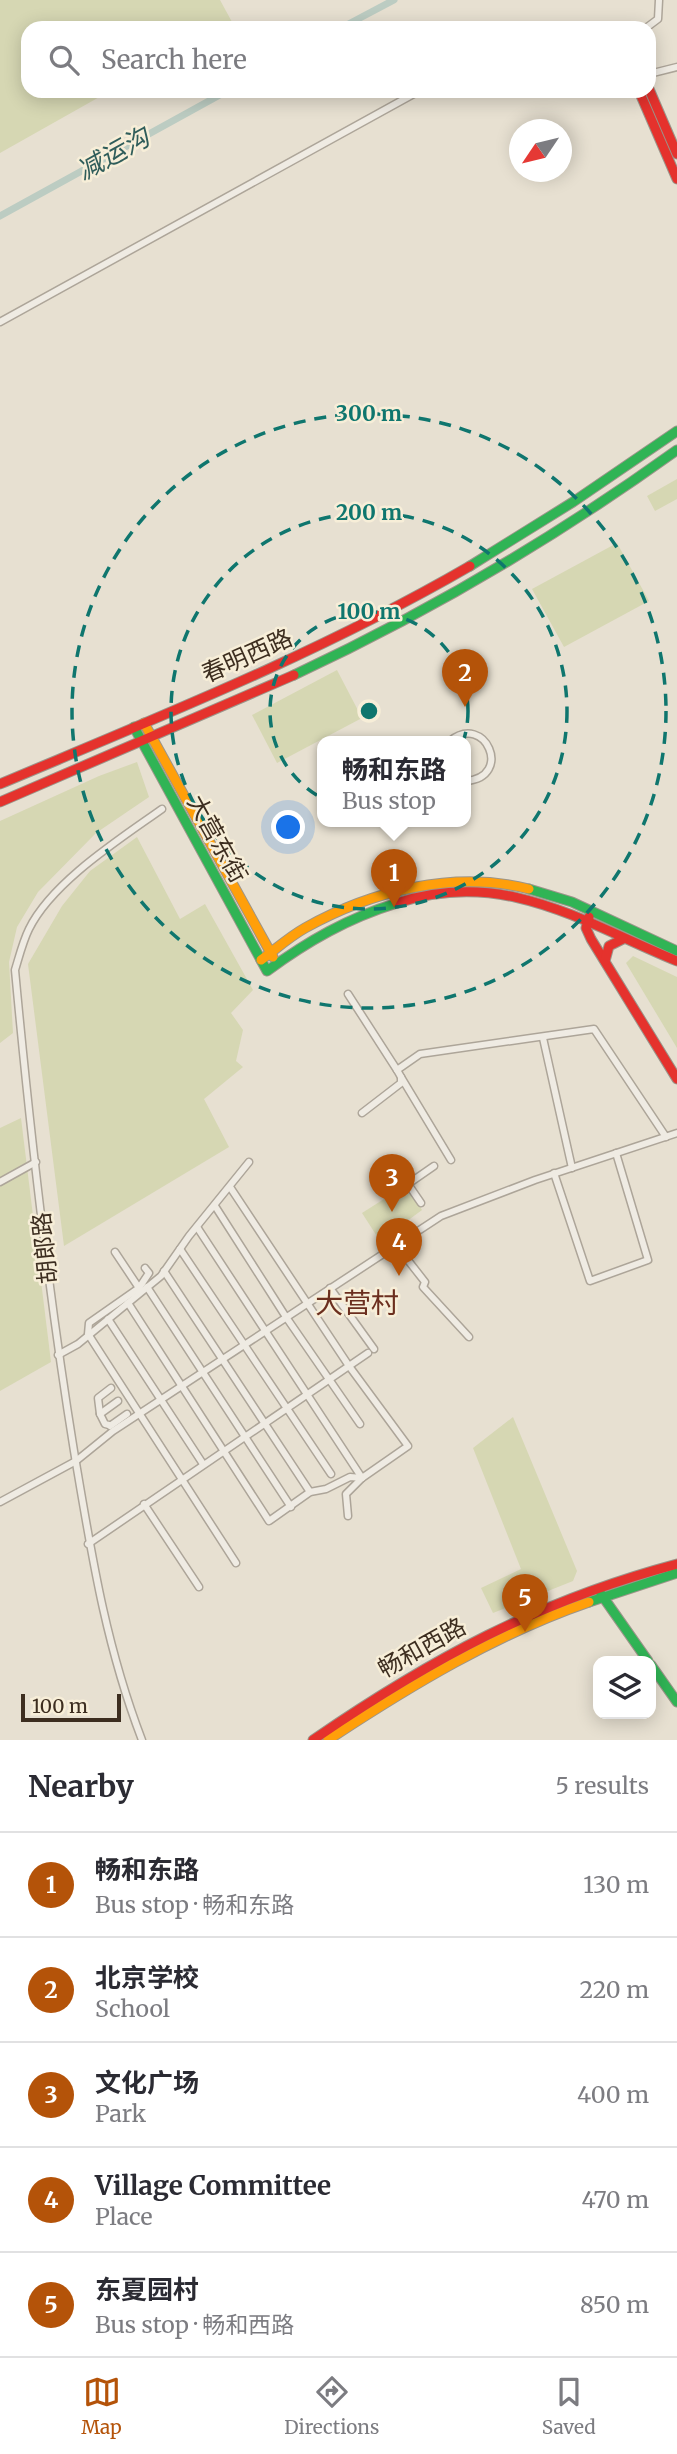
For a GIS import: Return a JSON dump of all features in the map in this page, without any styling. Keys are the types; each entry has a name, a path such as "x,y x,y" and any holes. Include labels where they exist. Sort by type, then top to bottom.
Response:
{"main road":[{"path":"642,98 677,179"},
{"path":"653,98 677,154"},
{"name":"春明西路","path":"0,784 313,648 441,582 614,477 677,431"},
{"name":"春明西路","path":"0,802 287,677 400,623 559,531 677,450"},
{"name":"大营东街","path":"139,725 267,971 276,963 271,953 146,738"},
{"path":"261,960 303,930 354,903 419,886 454,883 496,883 557,896 677,951"},
{"path":"276,963 294,948 379,906 411,898 470,893 513,897 554,907 677,961"},
{"path":"591,911 586,928 591,939 677,1079"},
{"path":"605,961 609,946 624,939"},
{"name":"畅和西路","path":"313,1740 392,1686 486,1634 677,1564"},
{"name":"畅和西路","path":"328,1740 439,1669 538,1620 601,1592 677,1573"},
{"path":"601,1592 644,1656"},
{"path":"656,1673 677,1702"}],"street":[{"path":"655,21 658,19 659,0"},
{"path":"656,72 677,67"},
{"path":"0,322 406,98"},
{"path":"459,736 470,733 484,740 489,746 491,763 488,770 471,780"},
{"name":"胡郎路","path":"142,1740 107,1631 88,1544 47,1275 15,970 28,930 57,891 162,809"},
{"path":"348,994 451,1160"},
{"path":"397,1070 420,1054 594,1029 666,1137"},
{"path":"543,1038 572,1168"},
{"path":"362,1112 401,1083 401,1077"},
{"path":"111,1428 138,1414 441,1216 554,1173 677,1133"},
{"path":"554,1173 590,1281 648,1261 616,1153"},
{"path":"0,1182 36,1162"},
{"path":"58,1354 67,1351 108,1319 164,1271 249,1162"},
{"path":"421,1203 408,1184 434,1166"},
{"path":"230,1186 349,1366 408,1446 362,1478 346,1494 348,1516"},
{"path":"215,1206 286,1317 360,1424"},
{"path":"197,1227 362,1478"},
{"path":"396,1245 425,1282 424,1287 469,1337"},
{"path":"180,1249 331,1474"},
{"path":"115,1252 139,1288"},
{"path":"145,1268 149,1273 139,1288 89,1323 88,1334 236,1563"},
{"path":"164,1271 310,1492"},
{"path":"147,1287 291,1507"},
{"path":"88,1544 371,1351 330,1288"},
{"path":"128,1303 269,1521 310,1492 326,1489 349,1478 362,1478"},
{"path":"108,1319 203,1464"},
{"path":"111,1388 98,1398 104,1424 111,1428"},
{"path":"100,1414 118,1401"},
{"path":"0,1502 76,1461 127,1414"},
{"path":"144,1504 199,1587"}],"green space":[{"path":"0,0 220,0 231,21 21,21 21,98 98,98 0,153"},
{"path":"677,479 677,499 655,511 647,496"},
{"path":"617,543 649,601 564,647 532,589"},
{"path":"337,670 362,718 328,736 317,736 317,742 277,763 252,715"},
{"path":"137,762 149,797 96,833 38,892 17,927 9,962 13,1033 0,1043 0,821 99,776"},
{"path":"137,837 180,919 205,904 253,990 231,1013 243,1030 236,1061 243,1067 204,1099 229,1147 64,1246 28,964 62,906 90,871"},
{"path":"633,956 677,977 677,1048 626,963"},
{"path":"21,1118 51,1362 0,1391 0,1128"},
{"path":"406,1185 422,1210 380,1241 362,1213"},
{"path":"513,1417 577,1571 573,1581 493,1613 481,1588 521,1569 473,1448"}],"waterway":[{"name":"减运沟","path":"354,21 394,0"},
{"name":"减运沟","path":"0,216 214,98"}],"traffic: fast":[{"path":"470,566 573,502 677,431"},
{"path":"294,675 394,626 491,572 585,513 677,450"},
{"path":"134,727 267,971 329,931 397,903"},
{"path":"529,889 572,902 677,951"},
{"path":"589,1602 677,1573"},
{"path":"601,1594 644,1656"},
{"path":"656,1672 677,1702"}],"traffic: slow":[{"path":"144,723 273,957"},
{"path":"261,960 305,928 330,915 385,894 443,883 501,884 529,889"},
{"path":"328,1740 390,1700 487,1645 589,1602"}],"traffic: jam":[{"path":"642,98 677,179"},
{"path":"653,98 677,154"},
{"path":"0,784 297,656 470,566"},
{"path":"0,802 294,675"},
{"path":"397,903 436,894 473,892 508,896 575,916 677,961"},
{"path":"589,917 586,928 591,939 677,1079"},
{"path":"605,961 609,946 623,939"},
{"path":"313,1740 443,1658 487,1636 578,1596 677,1564"}],"place":[{"name":"北京学校","path":"465,707"},
{"name":"畅和东路","path":"394,907"},
{"name":"文化广场","path":"392,1212"},
{"name":"Village Committee","path":"399,1276"},
{"name":"东夏园村","path":"525,1632"}],"district":[{"name":"大营村","path":"357,1303"}]}
